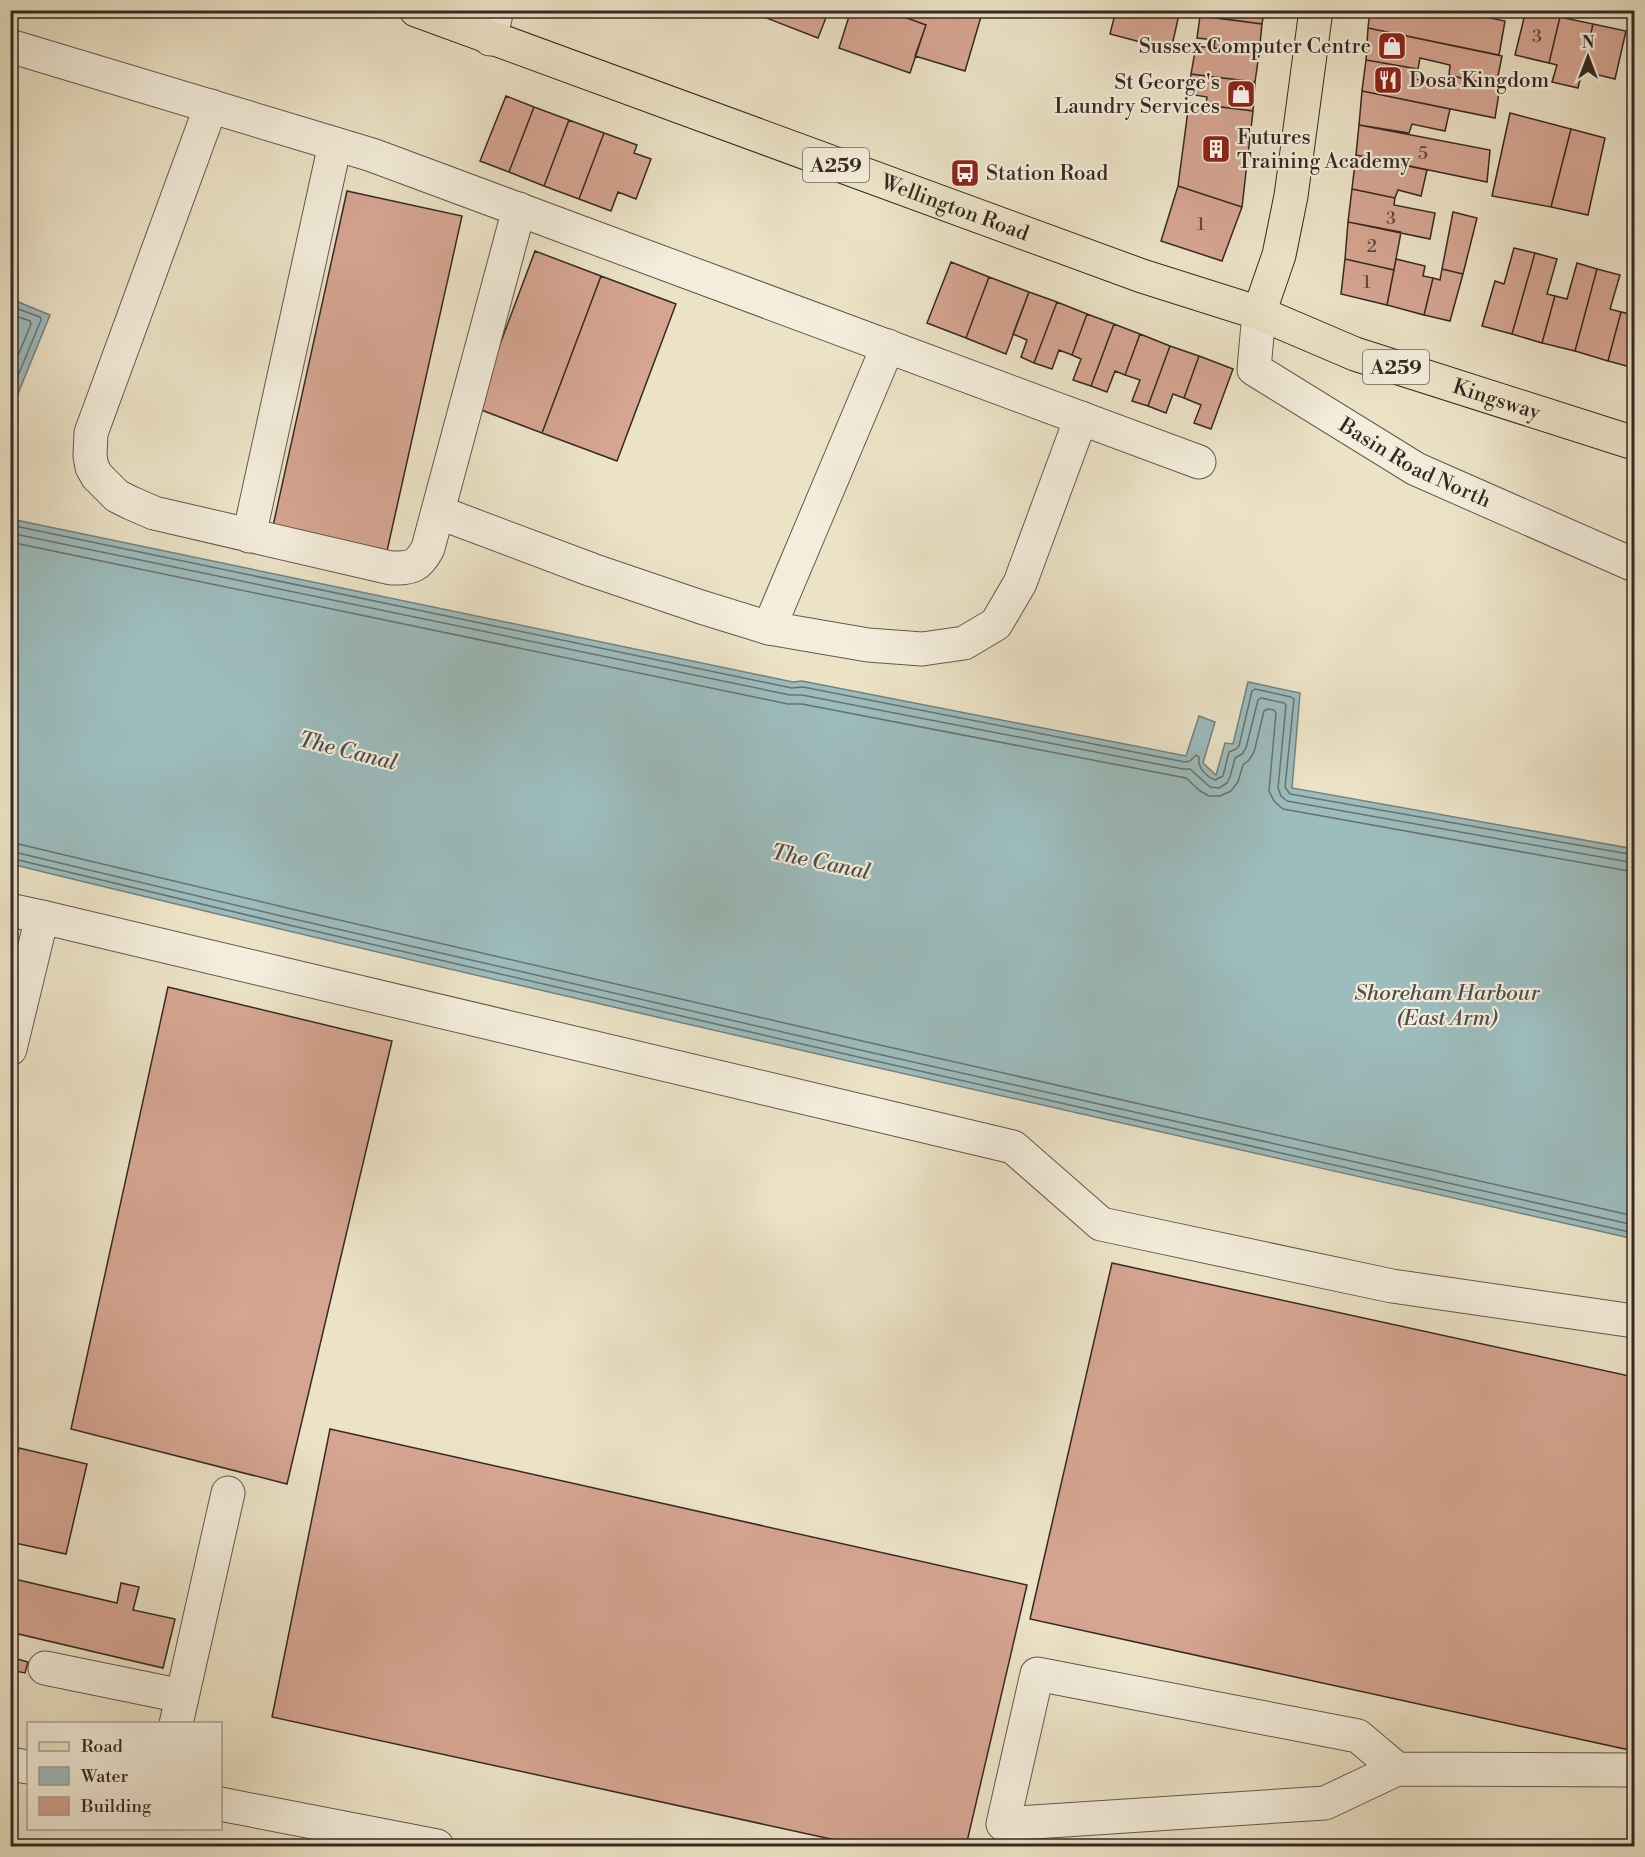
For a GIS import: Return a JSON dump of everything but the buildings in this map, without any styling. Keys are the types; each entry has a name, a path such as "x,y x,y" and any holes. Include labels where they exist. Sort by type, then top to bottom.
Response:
{"main road":[{"name":"Wellington Road","path":"416,10 494,25 1142,276 1259,313"},
{"path":"1259,313 1279,255 1291,196 1316,10"},
{"name":"Kingsway","path":"1259,313 1355,354 1635,443"}],"street":[{"path":"10,46 372,155 1199,462"},
{"path":"211,106 91,433 90,456 97,476 117,496 154,513 391,568 414,567 428,548 519,209"},
{"path":"249,536 335,144"},
{"name":"Basin Road North","path":"1259,313 1254,369 1416,469 1635,565"},
{"path":"769,628 888,346"},
{"path":"438,512 592,570 769,628 868,645 922,649 964,643 996,624 1020,583 1081,418"},
{"path":"10,910 1013,1147 1101,1224 1392,1286 1635,1321"},
{"path":"10,1049 42,917"},
{"path":"45,1668 179,1710 228,1493"},
{"path":"1397,1769 1358,1736 1037,1674 1003,1824 1063,1833 1325,1803 1397,1769 1635,1770"},
{"path":"10,1764 27,1767"},
{"path":"222,1804 437,1846"}],"water":[{"path":"11,299 50,315 11,411"},
{"name":"Shoreham Harbour (East Arm)","path":"11,519 793,682 802,681 1186,756 1199,716 1215,722 1203,763 1216,775 1225,743 1233,744 1248,682 1300,693 1292,788 1634,849 1634,1239 619,1008 11,864"}],"place":[{"name":"Sussex Computer Centre","path":"1392,46"},
{"name":"Dosa Kingdom","path":"1388,80"},
{"name":"St George's Laundry Services","path":"1241,94"},
{"name":"Futures Training Academy","path":"1216,149"},
{"name":"Station Road","path":"965,173"}],"water label":[{"name":"The Canal","path":"348,750"},
{"name":"The Canal","path":"821,861"}]}
